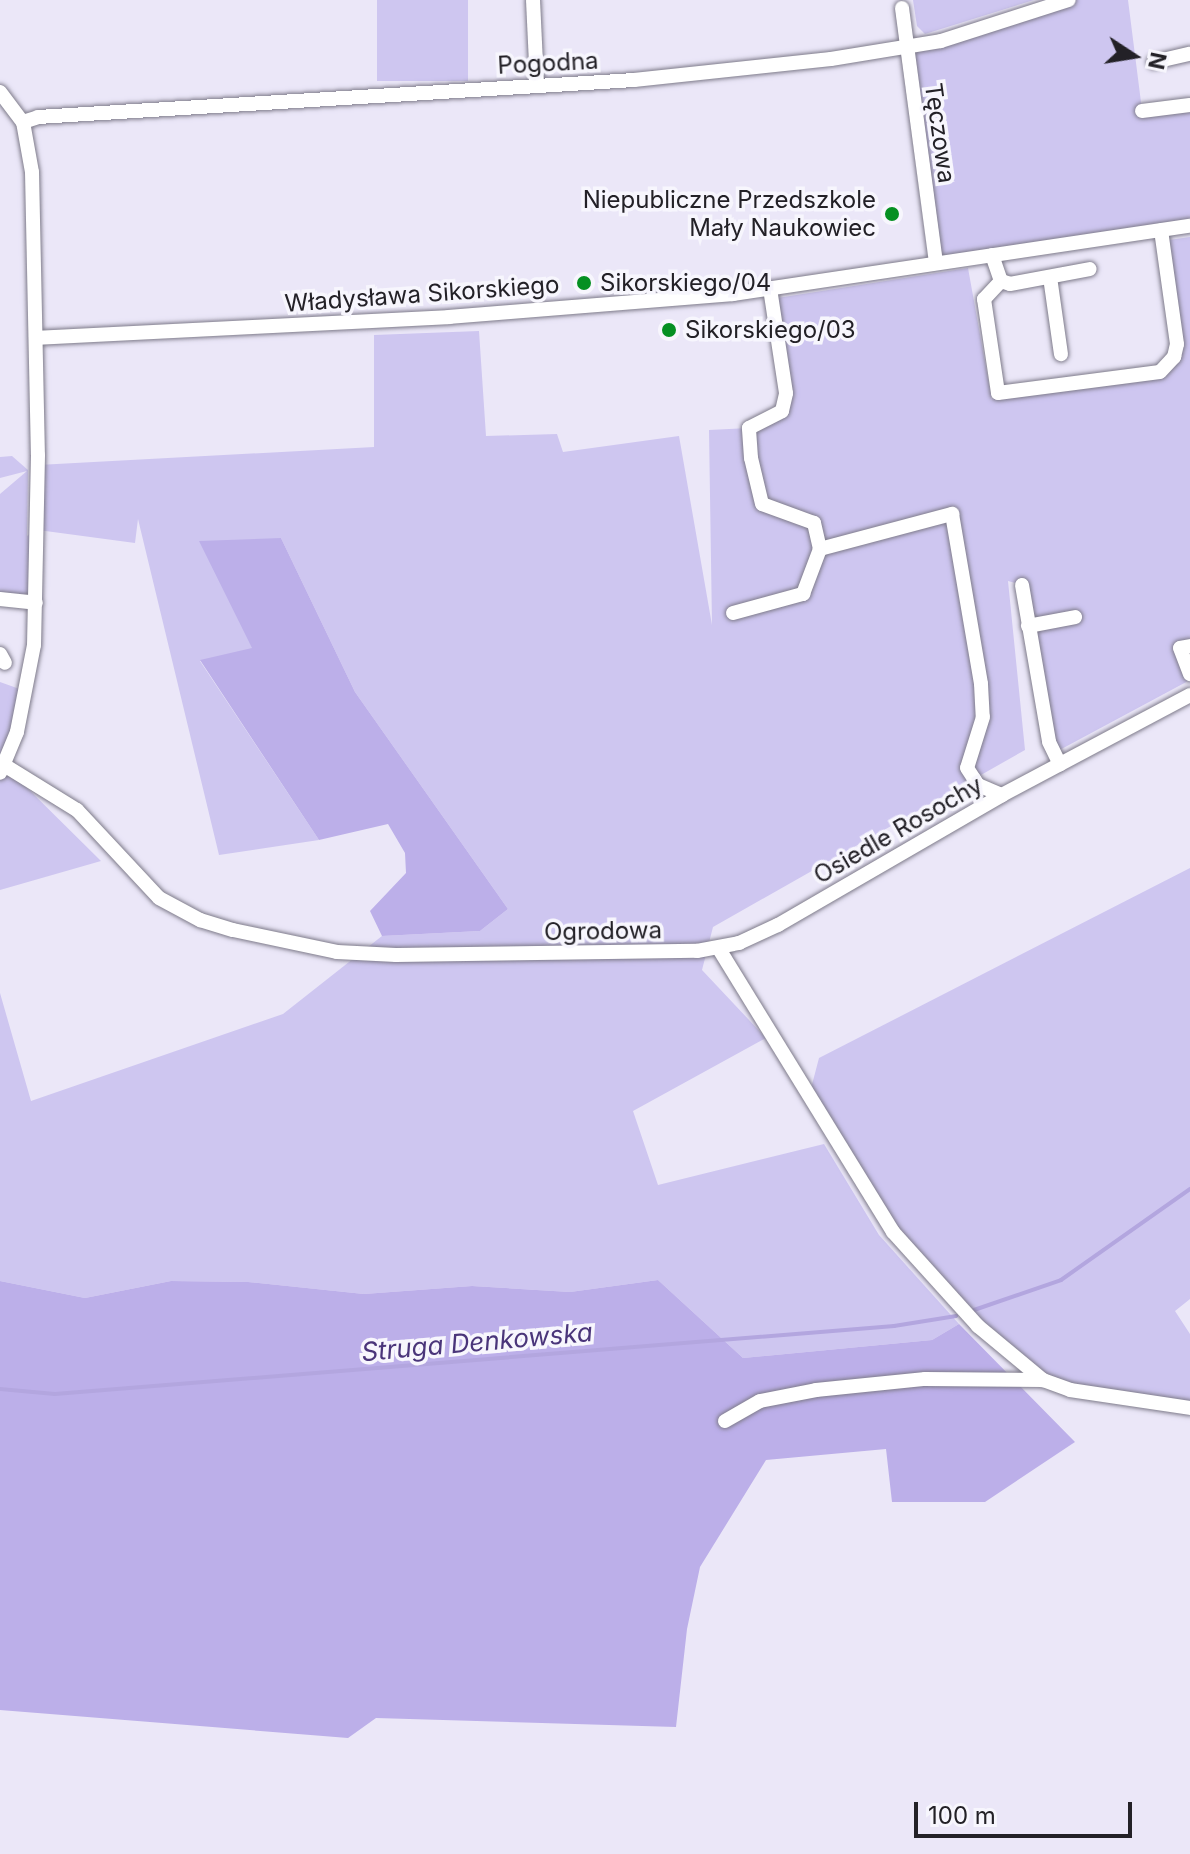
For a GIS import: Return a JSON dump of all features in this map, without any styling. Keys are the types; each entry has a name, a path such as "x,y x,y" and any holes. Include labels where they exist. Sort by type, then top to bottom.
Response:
{"street":[{"path":"533,0 537,86"},
{"name":"Pogodna","path":"23,122 38,117 691,75 906,49 1069,0"},
{"name":"Tęczowa","path":"902,8 936,263"},
{"path":"1154,62 1190,54"},
{"path":"0,92 23,122 28,140 36,338 36,603 28,692 2,769"},
{"path":"1142,111 1190,105"},
{"name":"Władysława Sikorskiego","path":"36,338 449,317 733,294 1190,226"},
{"path":"1001,281 984,299 998,393 1160,372 1184,343 1161,230"},
{"path":"992,255 1001,281"},
{"path":"1001,281 1010,284 1090,269"},
{"path":"1050,277 1061,354"},
{"path":"733,613 803,594 820,549 814,523 762,504 751,458 749,428 782,411 786,393 770,288"},
{"name":"Osiedle Rosochy","path":"820,549 952,514 983,706 983,717 967,768 978,785 1002,795"},
{"path":"1022,585 1049,742 1060,765"},
{"path":"0,599 36,603"},
{"path":"1028,626 1075,617"},
{"path":"1190,646 1180,648 1190,674"},
{"path":"1002,795 1190,695"},
{"name":"Ogrodowa","path":"2,769 77,810 159,898 200,920 233,930 337,952 396,955 641,953 719,949"},
{"name":"Osiedle Rosochy","path":"719,949 778,925 1002,795"},
{"path":"719,949 893,1232 978,1326 1043,1380 1070,1390 1190,1408"},
{"path":"725,1421 760,1401 816,1390 925,1379 1043,1380"}],"shaded area":[{"path":"377,0 468,0 468,81 377,81"},
{"path":"913,0 1034,0 925,34 917,26"},
{"path":"1069,0 1128,0 1142,110 1190,105 1190,226 936,263 906,49"},
{"path":"1190,237 1190,680 1054,753 1022,585 1008,581 1025,750 713,927 702,970 766,1038 633,1111 658,1185 824,1144 879,1235 959,1324 932,1340 743,1358 658,1280 570,1292 472,1286 364,1294 248,1282 171,1281 85,1298 0,1281 0,993 31,1101 283,1014 382,936 480,931 508,909 355,692 281,538 252,649 200,661 319,840 219,855 138,519 135,543 38,530 36,603 0,599 0,494 27,471 0,478 0,457 12,456 28,470 27,536 37,529 38,465 374,447 374,335 479,331 486,436 557,434 563,452 679,436 712,625 709,430 749,428 782,411 771,299 968,268 992,401 994,378 999,393 1161,372 1174,357 1162,241"},
{"path":"281,538 355,692 508,909 480,931 382,936 370,911 406,873 405,853 388,824 319,840 200,660 252,648 199,541"},
{"path":"0,682 28,692 4,765 101,861 0,890"},
{"path":"1190,868 1190,1299 1175,1311 1190,1334 1190,1408 1043,1380 978,1326 893,1232 809,1096 819,1058"},
{"path":"658,1280 743,1358 932,1340 959,1324 1075,1442 985,1502 892,1502 886,1449 766,1460 700,1567 687,1629 676,1727 376,1718 348,1738 0,1710 0,1281 85,1298 171,1281 248,1282 364,1294 472,1286 570,1292"}],"waterway":[{"name":"Struga Denkowska","path":"974,1310 1061,1280 1190,1189"},
{"name":"Struga Denkowska","path":"0,1389 55,1394 894,1326 956,1316"}],"place":[{"name":"Niepubliczne Przedszkole Mały Naukowiec","path":"892,214"},
{"name":"Sikorskiego/04","path":"584,283"},
{"name":"Sikorskiego/03","path":"669,330"}]}
